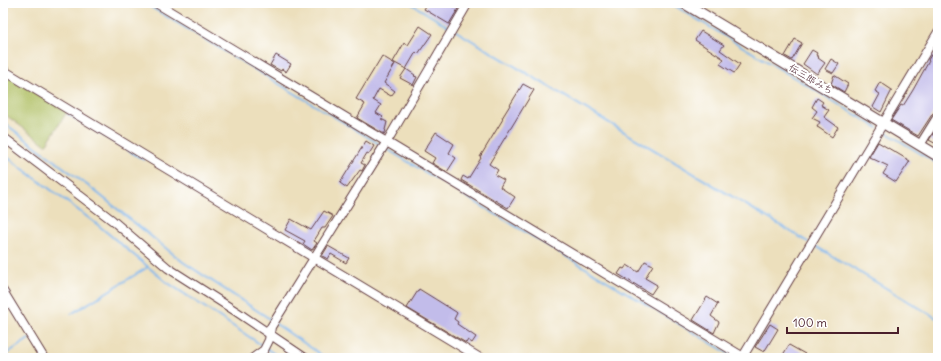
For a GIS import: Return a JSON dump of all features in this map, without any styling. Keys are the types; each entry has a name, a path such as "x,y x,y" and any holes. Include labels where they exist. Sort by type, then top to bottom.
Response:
{"street":[{"path":"156,3 383,145 744,358 938,32"},
{"path":"253,358 266,348 274,322 468,3"},
{"name":"伝三郎みち","path":"684,3 881,127 920,145 938,156"},
{"path":"3,70 480,358"},
{"path":"920,145 938,116"},
{"path":"3,137 112,220 168,268 305,358"},
{"path":"3,291 44,358"}],"green space":[{"path":"3,73 67,112 46,145 3,113"}],"building":[{"path":"428,3 447,3 458,9 449,24 424,9"},
{"path":"420,26 432,34 418,54 416,52 406,69 393,62 404,43 408,45"},
{"path":"701,31 724,45 720,50 740,64 734,73 720,64 724,59 695,40"},
{"path":"795,39 802,43 792,60 785,56"},
{"path":"938,48 938,111 933,113 918,136 891,120 901,105 903,106 931,55 933,57"},
{"path":"812,50 817,53 816,55 819,57 818,58 825,63 817,74 803,64"},
{"path":"276,55 291,64 286,72 270,65"},
{"path":"382,56 395,64 384,83 395,91 391,96 379,89 373,100 381,105 376,113 383,117 381,119 387,122 386,131 384,134 357,118 365,104 356,99"},
{"path":"831,59 839,64 833,73 825,69"},
{"path":"406,69 417,77 413,85 400,78"},
{"path":"834,75 848,84 844,92 831,84"},
{"path":"880,82 892,90 881,112 873,107 880,94 875,91"},
{"path":"523,84 534,90 489,164 498,170 495,175 504,180 500,187 515,197 508,208 461,180 463,176 468,179"},
{"path":"817,98 823,102 821,105 829,110 824,117 838,127 832,137 817,127 820,122 812,118 817,111 812,107"},
{"path":"938,126 938,145 929,140"},
{"path":"436,132 454,144 449,153 456,158 447,172 432,163 435,158 424,151"},
{"path":"366,141 374,146 369,154 367,153 361,163 365,165 362,171 360,170 347,188 340,183"},
{"path":"878,142 910,161 896,182 883,174 888,166 869,157"},
{"path":"324,211 333,216 325,228 322,228 314,241 317,243 312,250 303,244 305,241 285,230 291,219 311,230"},
{"path":"328,246 349,258 346,263 331,254 328,259 322,256"},
{"path":"645,261 653,265 645,278 657,285 651,294 618,274 622,268 624,269 627,265 638,272"},
{"path":"419,289 457,313 454,319 458,322 457,324 476,337 472,343 468,340 466,343 407,308"},
{"path":"707,297 718,304 711,316 719,322 714,333 693,320"},
{"path":"770,324 778,329 764,352 755,347"},
{"path":"789,345 805,354 803,358 781,358"}],"waterway":[{"path":"144,3 381,145"},
{"path":"410,3 449,27"},
{"path":"670,3 878,128"},
{"path":"456,31 808,242"},
{"path":"68,114 144,160"},
{"path":"3,122 95,191 183,262 273,321"},
{"path":"882,130 938,164"},
{"path":"385,148 736,358"},
{"path":"3,154 98,225 165,281 263,346"},
{"path":"812,244 938,319"},
{"path":"71,314 148,267"},
{"path":"276,324 326,358"},
{"path":"3,356 29,339"},
{"path":"266,348 280,358"}]}
